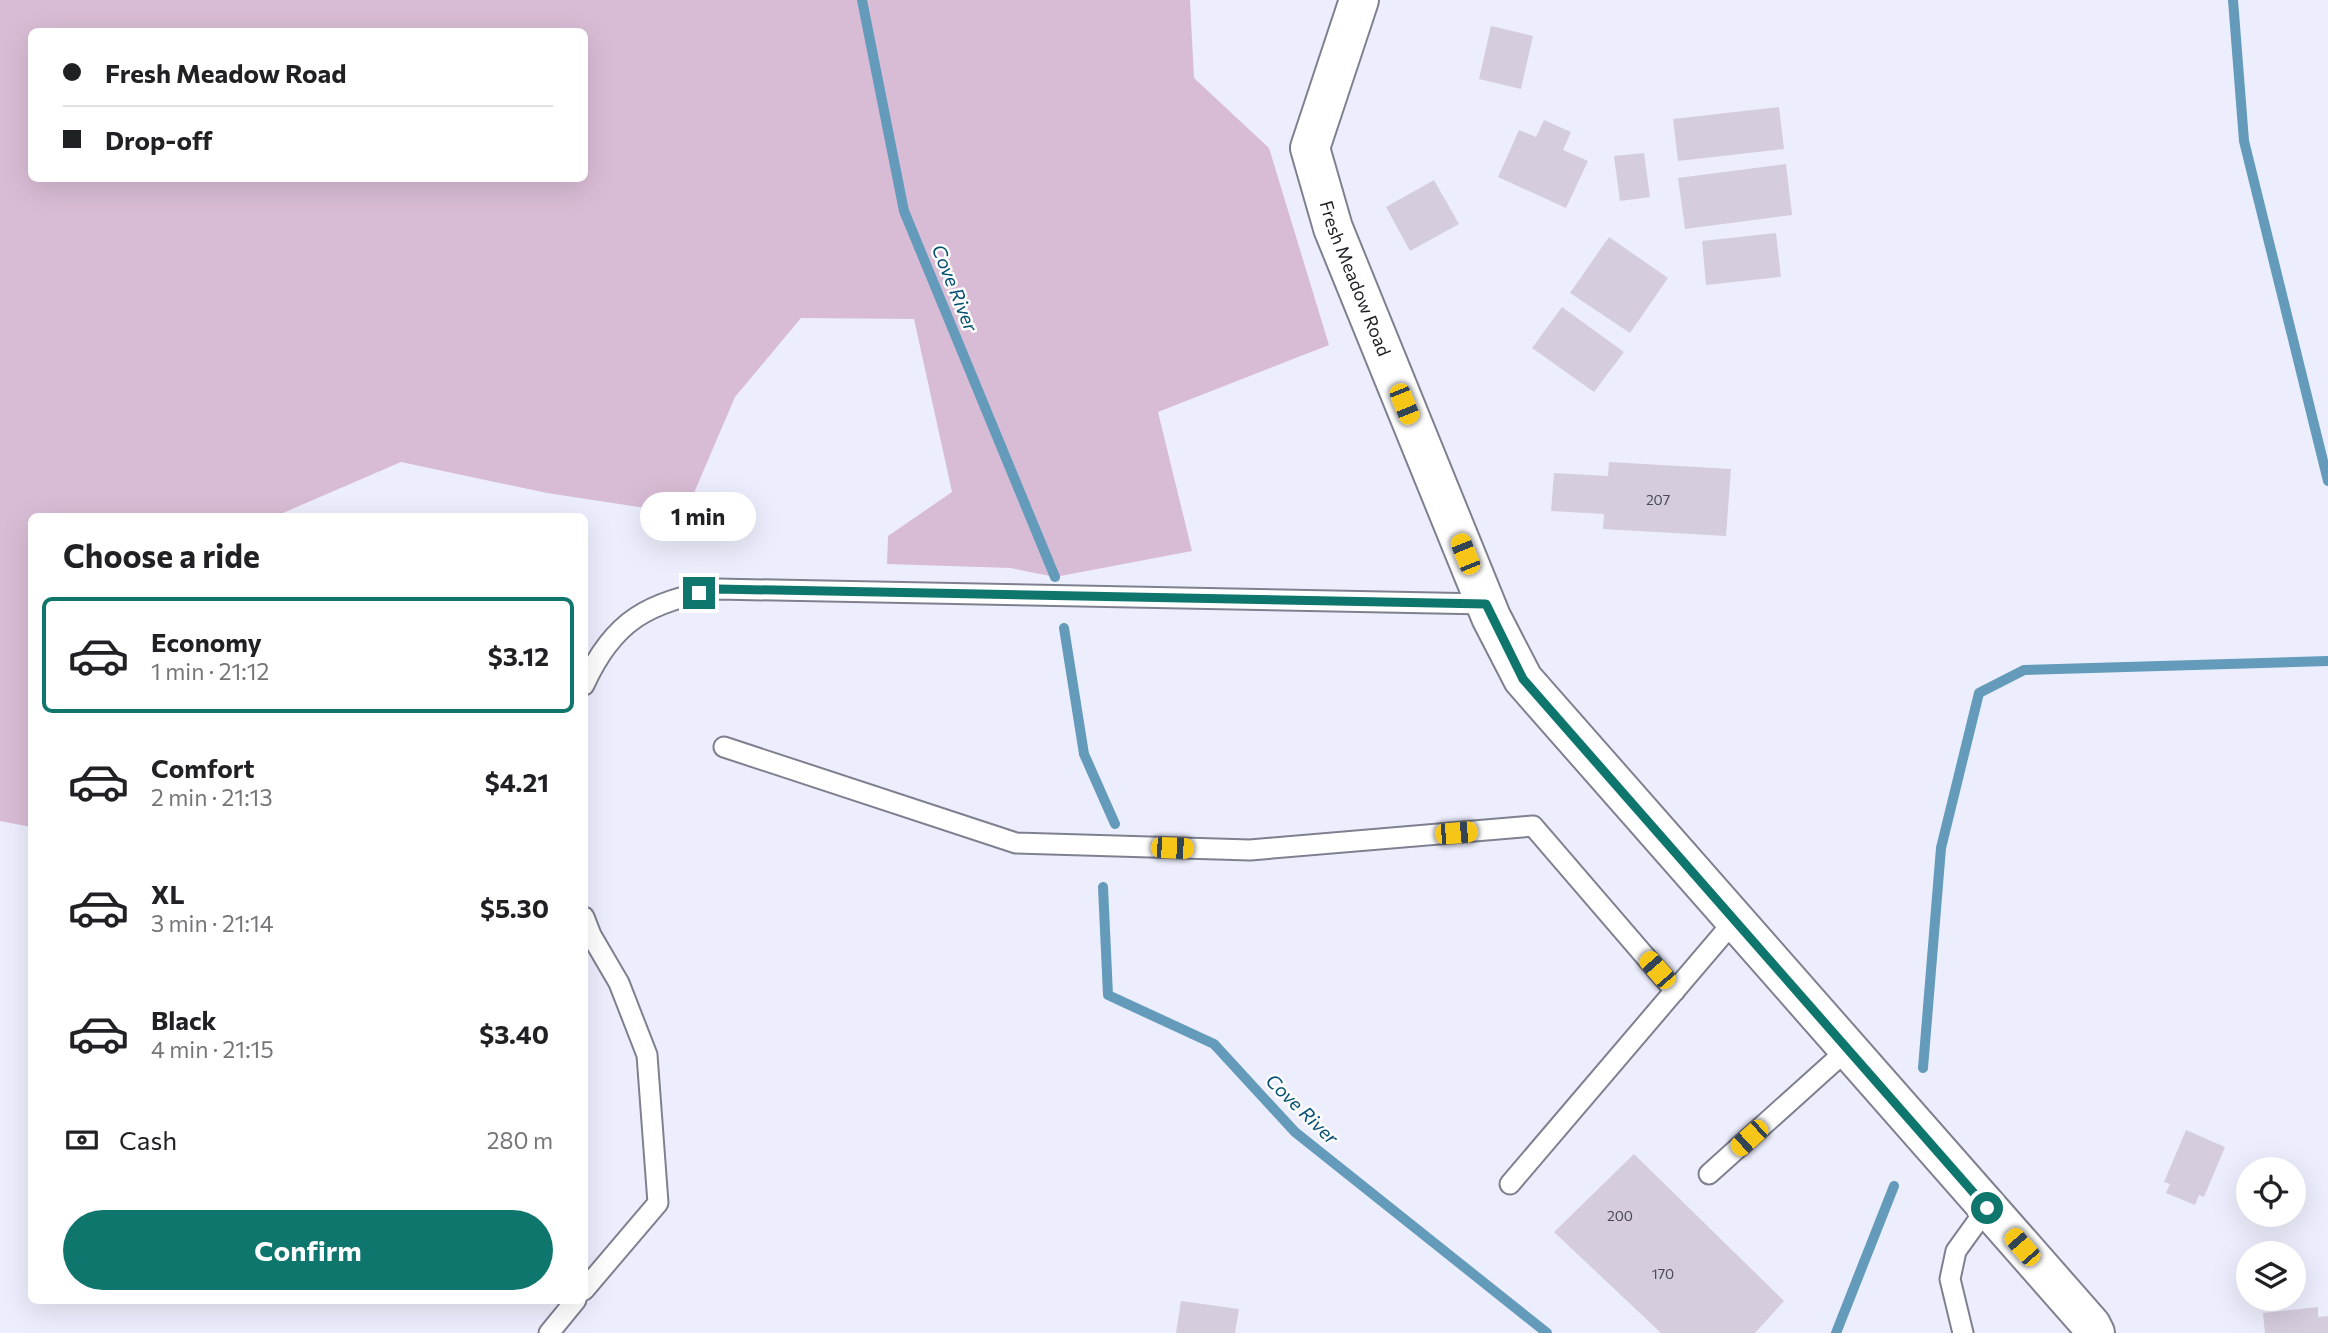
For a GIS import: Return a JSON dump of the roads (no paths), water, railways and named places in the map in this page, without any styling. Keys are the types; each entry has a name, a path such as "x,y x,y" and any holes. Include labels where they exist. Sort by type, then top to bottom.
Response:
{"street":[{"name":"Fresh Meadow Road","path":"1359,0 1310,148 1333,228 1486,604 1523,679 2091,1325 2095,1333"}],"lane":[{"path":"588,676 596,659 613,635 635,616 680,597 718,589 1486,604"},
{"path":"724,747 1016,843 1250,850 1533,826 1675,990"},
{"path":"1510,1184 1735,920"},
{"path":"588,927 620,983 646,1055 657,1203 588,1285"},
{"path":"1709,1174 1848,1049"},
{"path":"1963,1333 1950,1279 1956,1251 1987,1208"},
{"path":"548,1333 573,1304"}],"waterway":[{"name":"Cove River","path":"862,0 904,211 1055,577"},
{"path":"2233,0 2244,141 2328,481"},
{"name":"Cove River","path":"1064,628 1084,754 1115,824"},
{"path":"1923,1068 1941,848 1979,693 2024,670 2328,661"},
{"name":"Cove River","path":"1103,887 1108,995 1214,1044 1295,1132 1547,1333"},
{"path":"1836,1333 1894,1186"}]}
